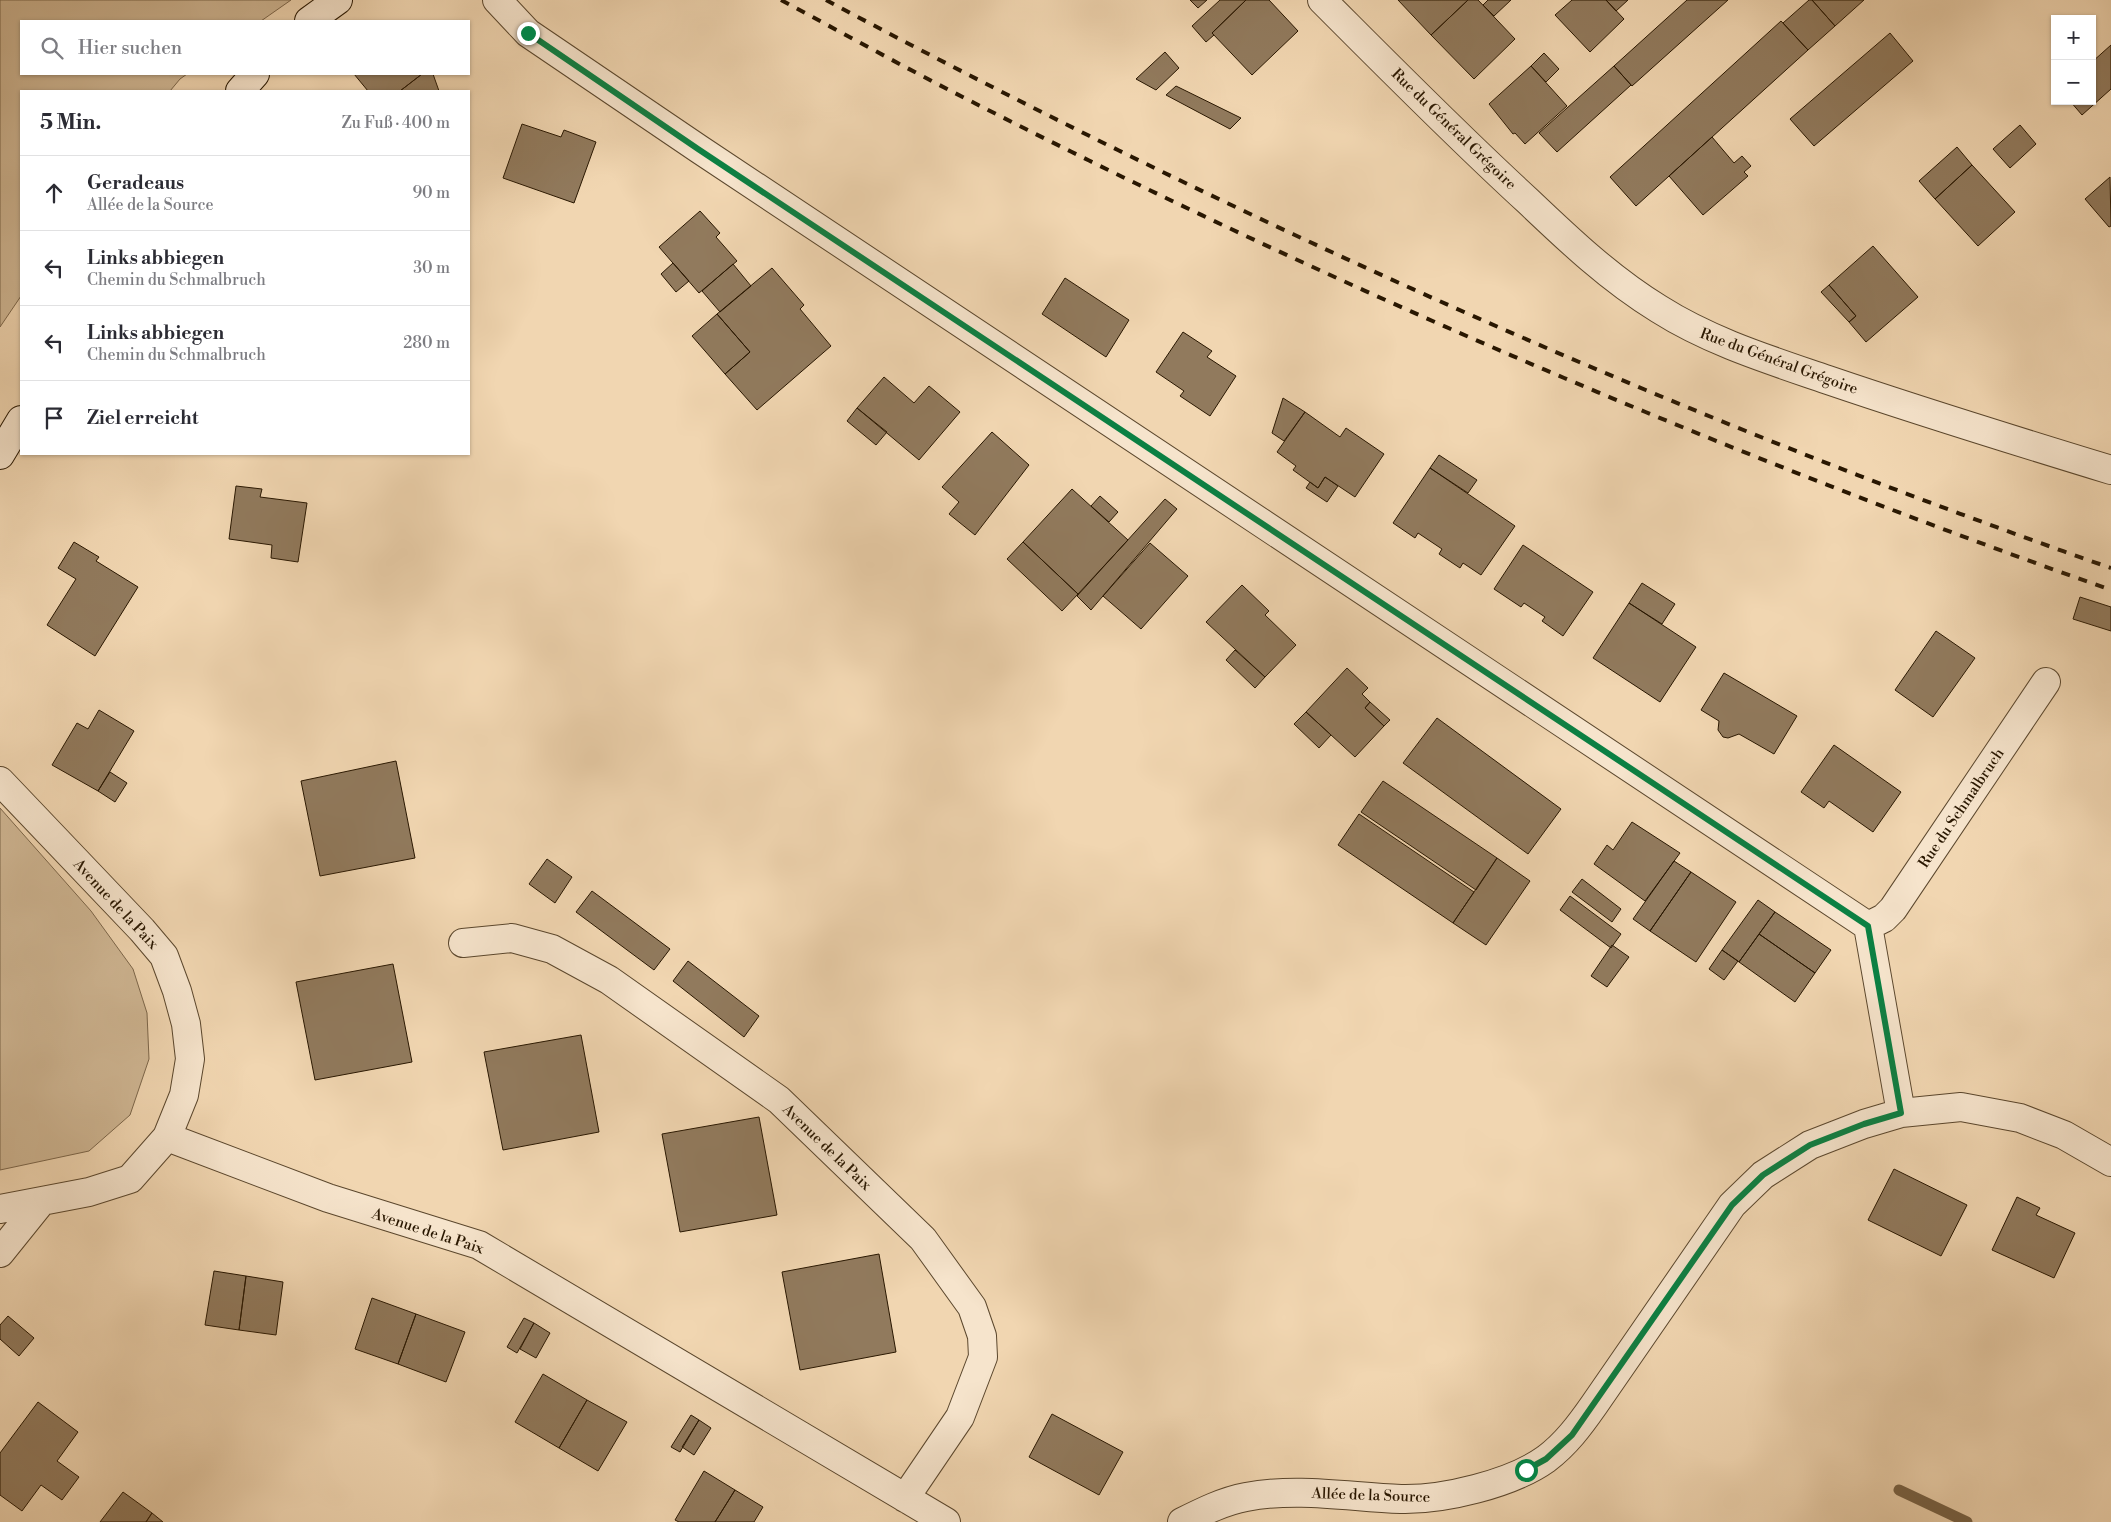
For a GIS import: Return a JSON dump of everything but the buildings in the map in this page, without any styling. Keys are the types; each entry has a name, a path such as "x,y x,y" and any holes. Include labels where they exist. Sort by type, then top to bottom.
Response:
{"street":[{"path":"310,20 338,0"},
{"path":"496,0 528,33 698,149 1868,926 1901,1113"},
{"name":"Rue du Général Grégoire","path":"1322,0 1489,166 1581,251 1628,289 1660,310 1709,337 1810,374 1902,405 2111,470"},
{"path":"241,90 254,75"},
{"path":"0,455 20,422"},
{"name":"Rue du Schmalbruch","path":"1868,926 1884,918 1893,909 2046,682"},
{"name":"Avenue de la Paix","path":"0,781 136,923 164,956 177,991 186,1024 190,1059 184,1095 167,1137 130,1179 90,1192 0,1209"},
{"name":"Avenue de la Paix","path":"464,943 512,938 536,944 552,949 609,980 779,1100 923,1239 972,1307 982,1336 983,1357 960,1417 905,1498"},
{"name":"Allée de la Source","path":"1182,1522 1204,1511 1244,1497 1289,1492 1402,1499 1444,1497 1488,1485 1546,1459 1572,1435 1732,1205 1763,1175 1810,1145 1864,1124 1901,1113 1961,1106 2020,1118 2064,1136 2111,1162"},
{"name":"Avenue de la Paix","path":"167,1137 328,1198 479,1245 946,1522"},
{"path":"0,1253 42,1202"}],"shaded area":[{"path":"0,0 291,0 262,20 20,20 20,75 186,75 171,90 20,90 20,297 0,327"},
{"path":"0,808 91,911 133,969 147,1013 149,1059 130,1115 89,1151 0,1170"}],"waterway":[{"path":"1899,1490 1967,1522"}],"railway":[{"path":"781,0 949,90 1090,161 1233,230 1377,296 1522,360 1815,480 2111,590"},
{"path":"826,0 982,82 1139,160 1298,236 1458,309 1619,379 1782,445 1946,508 2111,568"}],"route":[{"path":"528,33 698,149 1868,926 1901,1113 1864,1124 1810,1145 1763,1175 1732,1205 1572,1435 1546,1459 1526,1470"}]}
